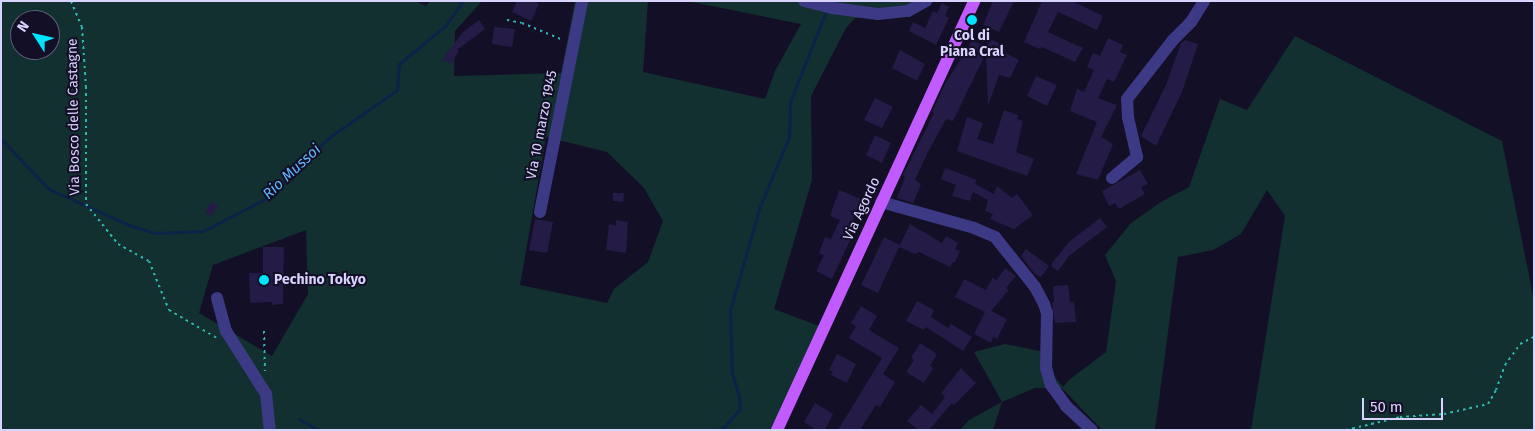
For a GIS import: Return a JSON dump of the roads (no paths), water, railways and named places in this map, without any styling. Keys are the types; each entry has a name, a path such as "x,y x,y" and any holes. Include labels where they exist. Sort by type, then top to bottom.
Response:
{"main road":[{"name":"Via Agordo","path":"777,430 974,1"}],"street":[{"name":"Via 10 marzo 1945","path":"540,212 582,1"},
{"path":"804,1 827,7 889,14 908,11 926,1"},
{"path":"1112,178 1137,157 1128,118 1127,99 1173,40 1192,22 1204,1"},
{"path":"881,202 974,228 995,237 1035,287 1044,304 1047,313 1046,368 1052,385 1066,406 1092,430"},
{"path":"217,298 223,325 263,388 268,400 270,430"}],"waterway":[{"name":"Rio Mussoi","path":"1,139 49,189 129,225 156,233 203,231 271,196 327,139 397,90 399,64 446,25 463,1"},
{"path":"718,430 725,426 740,409 739,396 732,373 730,310 760,206 789,137 790,102 826,11"},
{"path":"299,419 318,430"}],"place":[{"name":"Col di Piana Cral","path":"972,20"},
{"name":"Pechino Tokyo","path":"264,280"}]}
